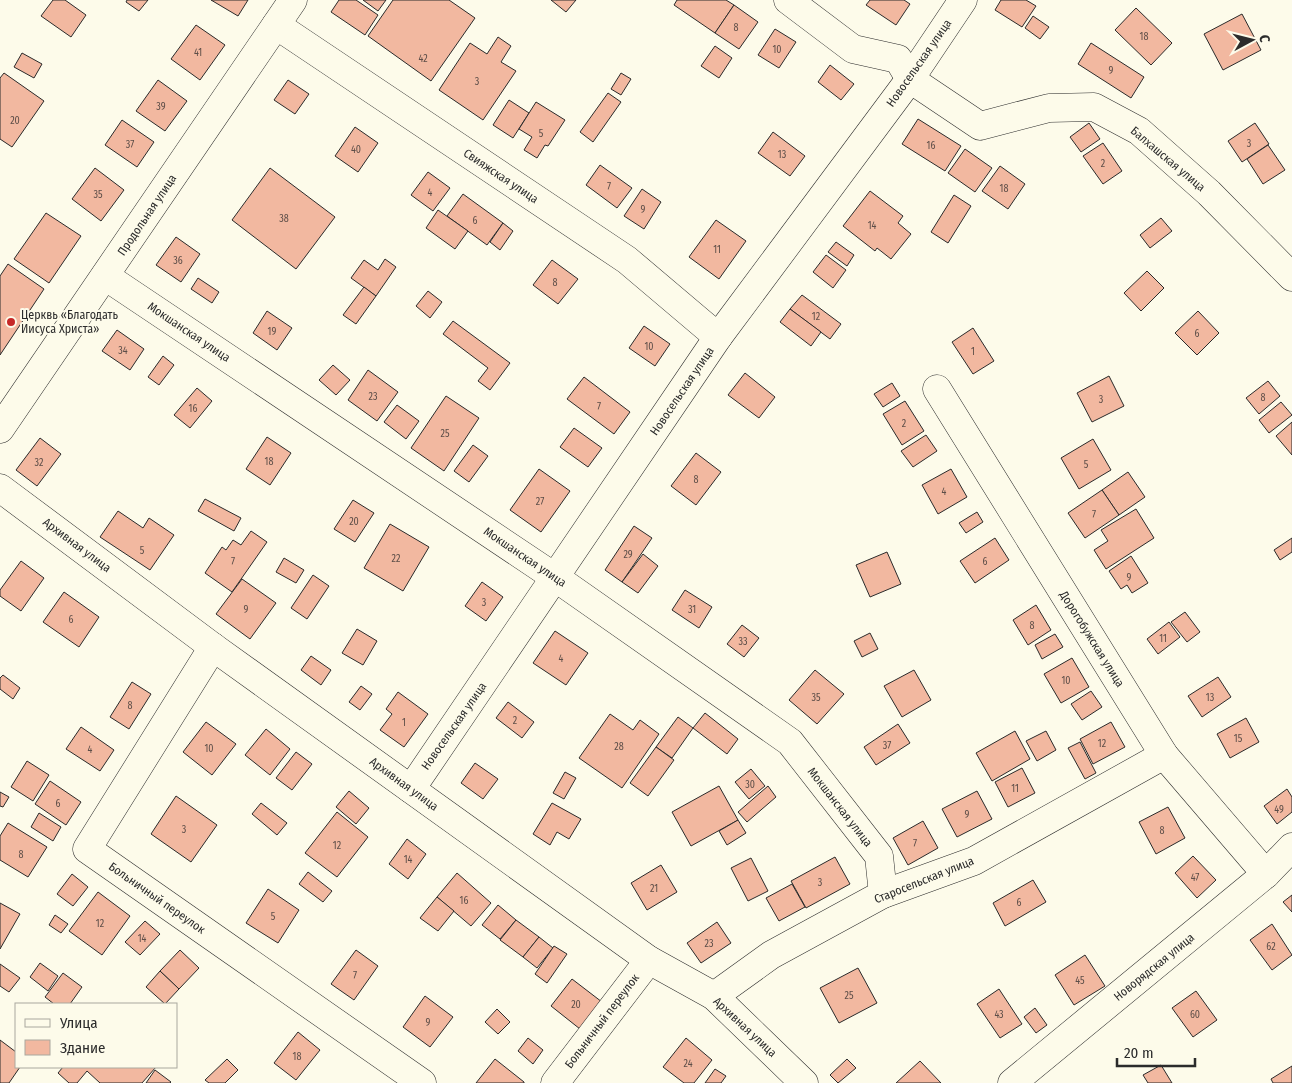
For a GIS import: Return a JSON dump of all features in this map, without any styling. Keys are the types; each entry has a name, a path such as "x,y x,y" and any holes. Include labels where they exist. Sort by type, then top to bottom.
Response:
{"street":[{"name":"Продольная улица","path":"0,429 293,0"},
{"path":"788,0 852,49 898,59 910,79"},
{"name":"Новосельская улица","path":"411,789 718,337 910,79 963,0"},
{"name":"Свияжская улица","path":"276,25 627,260 718,337"},
{"name":"Балхашская улица","path":"910,79 980,126 1048,108 1094,107 1138,131 1210,193 1292,277"},
{"name":"Мокшанская улица","path":"105,276 556,578 790,742 879,856 883,894"},
{"name":"Дорогобужская улица","path":"937,389 1164,755 1266,874"},
{"name":"Архивная улица","path":"0,488 213,647 649,960 714,996 804,1083"},
{"name":"Больничный переулок","path":"213,647 87,849 422,1083"},
{"name":"Старосельская улица","path":"714,996 771,955 883,894 974,861 1164,755"},
{"name":"Новорядская улица","path":"1012,1083 1266,874 1292,847"},
{"name":"Больничный переулок","path":"555,1083 649,960"}],"building":[{"path":"53,0 65,0 86,15 71,37 41,16"},
{"path":"127,0 148,0 139,11 126,2"},
{"path":"211,0 248,0 238,16"},
{"path":"339,0 356,0 378,15 365,35 331,12"},
{"path":"363,0 386,0 378,11"},
{"path":"393,0 449,0 475,18 431,81 368,36"},
{"path":"551,0 576,0 566,12"},
{"path":"677,0 726,0 734,5 715,33 674,5"},
{"path":"870,0 904,0 910,4 896,25 866,5"},
{"path":"1001,0 1026,0 1036,6 1022,27 995,10"},
{"path":"734,5 758,22 739,49 715,33"},
{"path":"1136,8 1172,43 1151,65 1115,30"},
{"path":"1242,14 1261,50 1223,70 1204,34"},
{"path":"1033,16 1049,27 1040,39 1025,28"},
{"path":"196,25 225,45 200,80 171,59"},
{"path":"775,29 796,42 779,68 758,55"},
{"path":"498,37 511,46 501,62 516,71 483,120 439,90 470,43 487,54"},
{"path":"1091,43 1144,77 1131,98 1078,64"},
{"path":"715,46 732,58 719,78 701,66"},
{"path":"22,53 42,64 34,78 14,67"},
{"path":"830,65 854,84 841,100 818,82"},
{"path":"4,73 44,101 12,147 0,139 0,78"},
{"path":"621,73 631,79 621,95 611,89"},
{"path":"158,80 187,101 165,131 136,111"},
{"path":"288,80 309,94 295,114 274,100"},
{"path":"608,93 621,102 593,142 580,132"},
{"path":"509,100 529,113 513,138 493,125"},
{"path":"536,102 565,120 548,146 545,145 537,158 524,150 532,137 519,129"},
{"path":"918,119 961,146 945,171 902,144"},
{"path":"122,120 154,142 137,167 105,145"},
{"path":"1089,123 1100,139 1081,152 1070,137"},
{"path":"1255,123 1269,144 1242,162 1228,141"},
{"path":"355,127 378,143 358,172 335,156"},
{"path":"773,132 805,156 790,176 758,153"},
{"path":"1103,143 1122,171 1103,184 1083,156"},
{"path":"1268,145 1285,170 1263,184 1247,159"},
{"path":"965,149 992,168 975,192 948,173"},
{"path":"600,165 632,188 617,208 586,185"},
{"path":"1000,166 1025,184 1008,209 982,191"},
{"path":"95,168 124,190 101,221 72,199"},
{"path":"270,168 335,217 296,269 232,220"},
{"path":"428,172 450,188 433,211 411,195"},
{"path":"642,189 661,202 644,229 624,216"},
{"path":"870,191 903,216 898,223 911,234 891,259 877,248 875,251 843,226"},
{"path":"463,194 503,223 487,245 447,216"},
{"path":"954,195 971,206 948,243 931,232"},
{"path":"438,210 468,231 455,249 426,228"},
{"path":"46,213 81,236 49,283 14,259"},
{"path":"1161,218 1172,231 1150,248 1140,235"},
{"path":"716,220 746,241 719,279 689,257"},
{"path":"503,223 513,231 500,250 490,242"},
{"path":"176,237 200,254 181,282 156,265"},
{"path":"836,242 854,255 847,266 828,252"},
{"path":"826,255 846,270 833,288 813,272"},
{"path":"385,259 396,267 376,296 351,278 364,260 378,270"},
{"path":"552,260 578,279 558,304 533,285"},
{"name":"Церквь «Благодать Иисуса Христа»","path":"8,264 44,289 0,355 0,276"},
{"path":"1147,271 1164,288 1141,311 1124,293"},
{"path":"198,278 219,292 212,303 191,289"},
{"path":"364,287 376,296 356,324 343,315"},
{"path":"428,291 442,302 430,318 416,306"},
{"path":"802,295 841,324 830,339 790,309"},
{"path":"790,309 821,332 811,346 780,322"},
{"path":"267,311 292,328 277,350 253,333"},
{"path":"1198,311 1219,333 1197,355 1175,333"},
{"path":"453,321 510,363 490,390 478,381 488,368 443,334"},
{"path":"644,326 670,344 655,366 629,348"},
{"path":"973,328 994,361 973,374 952,342"},
{"path":"117,330 144,349 130,370 102,351"},
{"path":"163,356 174,365 159,385 148,377"},
{"path":"333,365 350,380 336,395 319,380"},
{"path":"368,370 398,392 377,421 348,400"},
{"path":"745,373 775,397 759,418 728,395"},
{"path":"1109,376 1124,406 1092,422 1077,393"},
{"path":"584,377 630,412 614,434 567,399"},
{"path":"1268,381 1280,396 1259,414 1246,398"},
{"path":"892,383 900,396 883,407 874,394"},
{"path":"197,388 212,401 190,428 174,415"},
{"path":"446,396 479,418 444,471 411,448"},
{"path":"905,401 924,431 902,445 883,414"},
{"path":"1281,402 1292,415 1269,433 1259,420"},
{"path":"397,405 419,421 406,439 384,422"},
{"path":"1292,422 1292,455 1276,436"},
{"path":"574,428 602,448 588,467 560,447"},
{"path":"926,435 937,451 913,467 901,451"},
{"path":"267,437 291,453 270,485 246,469"},
{"path":"40,438 61,454 37,486 16,470"},
{"path":"1093,439 1111,470 1079,489 1061,458"},
{"path":"473,445 488,456 469,482 454,471"},
{"path":"696,453 721,472 696,505 671,486"},
{"path":"539,469 570,491 541,532 510,510"},
{"path":"951,469 967,497 938,514 922,485"},
{"path":"1128,472 1145,497 1119,515 1102,490"},
{"path":"1102,490 1119,515 1085,538 1068,513"},
{"path":"205,499 241,518 234,531 198,511"},
{"path":"353,500 374,513 355,542 334,529"},
{"path":"1136,509 1154,538 1106,569 1094,550 1108,541 1101,530"},
{"path":"118,511 143,528 149,518 174,535 150,570 100,537"},
{"path":"977,512 983,522 966,533 959,523"},
{"path":"390,524 429,547 403,591 364,568"},
{"path":"634,526 652,538 622,582 605,570"},
{"path":"251,531 267,542 232,592 205,573 222,547 226,550 233,540 241,545"},
{"path":"995,538 1009,560 975,583 960,561"},
{"path":"1292,538 1292,552 1280,560 1274,550"},
{"path":"887,552 901,584 870,597 856,565"},
{"path":"643,554 658,566 638,593 622,582"},
{"path":"1131,556 1148,583 1132,593 1127,585 1121,589 1109,571"},
{"path":"284,558 304,570 296,583 276,572"},
{"path":"21,561 44,578 21,611 0,596 0,590"},
{"path":"313,575 329,586 307,619 291,608"},
{"path":"242,579 276,603 250,639 216,614"},
{"path":"482,582 503,597 486,621 465,606"},
{"path":"685,590 712,607 699,628 672,610"},
{"path":"64,592 99,617 79,647 43,622"},
{"path":"1036,605 1051,630 1028,645 1013,620"},
{"path":"1185,612 1200,632 1187,642 1171,622"},
{"path":"1169,622 1180,637 1158,654 1147,639"},
{"path":"742,625 759,638 744,657 727,644"},
{"path":"357,629 377,641 363,665 342,653"},
{"path":"555,631 588,653 566,685 533,663"},
{"path":"870,633 878,649 862,657 854,641"},
{"path":"1055,634 1063,647 1042,659 1035,645"},
{"path":"311,656 331,670 321,685 301,670"},
{"path":"1072,658 1089,687 1061,703 1044,674"},
{"path":"815,670 844,694 817,724 789,700"},
{"path":"914,670 931,700 902,717 884,686"},
{"path":"3,675 20,688 13,699 0,689 0,678"},
{"path":"1218,677 1231,697 1202,717 1188,696"},
{"path":"132,682 151,694 129,729 110,717"},
{"path":"361,686 372,694 360,710 349,702"},
{"path":"1091,691 1102,707 1082,720 1071,704"},
{"path":"398,692 428,714 404,747 380,730 392,714 386,709"},
{"path":"508,702 534,722 522,738 496,718"},
{"path":"705,713 738,739 727,754 693,728"},
{"path":"610,714 633,730 640,720 659,734 622,788 579,758"},
{"path":"678,717 693,728 672,758 656,747"},
{"path":"1246,718 1259,742 1230,758 1217,734"},
{"path":"206,722 236,744 212,775 183,752"},
{"path":"1111,722 1125,747 1093,764 1080,739"},
{"path":"898,724 910,743 876,765 864,747"},
{"path":"81,727 114,750 100,771 66,749"},
{"path":"266,729 290,749 270,775 245,755"},
{"path":"1015,731 1030,759 992,781 976,753"},
{"path":"1046,731 1056,750 1037,761 1026,741"},
{"path":"1080,742 1096,773 1085,779 1068,748"},
{"path":"656,747 674,760 648,796 630,783"},
{"path":"296,752 312,764 292,790 276,778"},
{"path":"27,761 49,775 33,801 11,787"},
{"path":"475,763 498,779 483,799 461,783"},
{"path":"1022,768 1035,793 1008,807 995,782"},
{"path":"751,769 765,786 749,799 735,782"},
{"path":"565,772 576,778 564,799 553,793"},
{"path":"50,781 81,802 66,825 35,804"},
{"path":"719,786 738,820 691,846 672,812"},
{"path":"768,786 776,797 747,822 738,812"},
{"path":"1287,789 1292,797 1292,812 1277,824 1264,806"},
{"path":"349,791 369,808 356,824 336,807"},
{"path":"977,791 992,819 957,837 942,809"},
{"path":"0,792 9,797 3,807 0,806"},
{"path":"176,796 217,825 191,862 151,834"},
{"path":"261,803 287,823 277,835 252,814"},
{"path":"552,803 581,819 569,839 557,832 550,845 533,834"},
{"path":"1168,807 1185,838 1156,854 1139,822"},
{"path":"337,812 368,837 337,877 305,853"},
{"path":"39,813 61,827 53,841 31,827"},
{"path":"738,820 746,833 727,845 719,831"},
{"path":"923,821 938,848 908,865 893,838"},
{"path":"8,823 47,847 28,877 0,860 0,836"},
{"path":"407,839 426,854 408,879 389,864"},
{"path":"1193,856 1216,880 1197,898 1175,873"},
{"path":"835,857 850,884 806,908 791,881"},
{"path":"751,858 768,891 748,901 731,868"},
{"path":"661,865 677,892 647,910 631,883"},
{"path":"308,872 332,891 323,902 299,884"},
{"path":"457,873 491,903 471,926 437,897"},
{"path":"72,874 88,887 73,906 57,894"},
{"path":"1033,880 1046,902 1005,926 993,903"},
{"path":"792,884 805,907 779,921 766,898"},
{"path":"268,889 299,910 278,943 246,923"},
{"path":"98,892 130,916 102,955 69,931"},
{"path":"1292,895 1292,912 1283,902"},
{"path":"437,897 454,911 438,931 420,918"},
{"path":"0,903 20,914 0,949"},
{"path":"498,905 516,920 500,939 482,925"},
{"path":"55,915 68,924 61,933 49,925"},
{"path":"516,920 539,937 523,957 500,940"},
{"path":"145,921 160,934 140,955 125,942"},
{"path":"717,922 731,943 701,963 687,943"},
{"path":"1272,924 1292,955 1272,970 1250,940"},
{"path":"539,937 553,948 537,968 523,957"},
{"path":"554,946 567,954 547,983 535,974"},
{"path":"180,950 199,968 179,989 160,971"},
{"path":"356,950 378,966 354,1000 331,984"},
{"path":"1085,955 1105,986 1074,1005 1055,975"},
{"path":"40,963 58,976 48,991 30,977"},
{"path":"0,964 20,978 9,992 0,986"},
{"path":"858,968 877,1003 839,1023 820,988"},
{"path":"160,971 179,989 164,1003 146,987"},
{"path":"63,973 82,987 71,1003 53,1003 45,997"},
{"path":"572,979 602,1002 580,1029 551,1006"},
{"path":"999,989 1022,1024 1000,1038 977,1004"},
{"path":"1196,991 1217,1020 1193,1037 1172,1008"},
{"path":"425,996 453,1017 430,1047 403,1027"},
{"path":"1035,1008 1047,1025 1036,1033 1024,1017"},
{"path":"497,1009 510,1022 498,1034 485,1022"},
{"path":"298,1032 320,1050 296,1080 274,1063"},
{"path":"528,1038 543,1050 533,1064 518,1051"},
{"path":"686,1038 712,1060 694,1083 684,1083 663,1067"},
{"path":"0,1040 15,1051 15,1068 19,1068 9,1083 0,1083"},
{"path":"227,1059 238,1070 225,1083 209,1083 205,1080"},
{"path":"495,1059 524,1082 524,1083 476,1083"},
{"path":"847,1059 856,1068 838,1083 830,1075"},
{"path":"920,1061 941,1083 896,1083"},
{"path":"1161,1065 1172,1083 1148,1083 1143,1075"},
{"path":"1292,1066 1292,1083 1273,1083 1271,1079"},
{"path":"62,1068 155,1068 142,1083 100,1083 87,1071 77,1083 69,1083 58,1073"},
{"path":"715,1069 726,1076 721,1083 705,1083"},
{"path":"155,1070 171,1082 146,1083"}],"place":[{"name":"Церквь «Благодать Иисуса Христа»","path":"11,322"}]}
